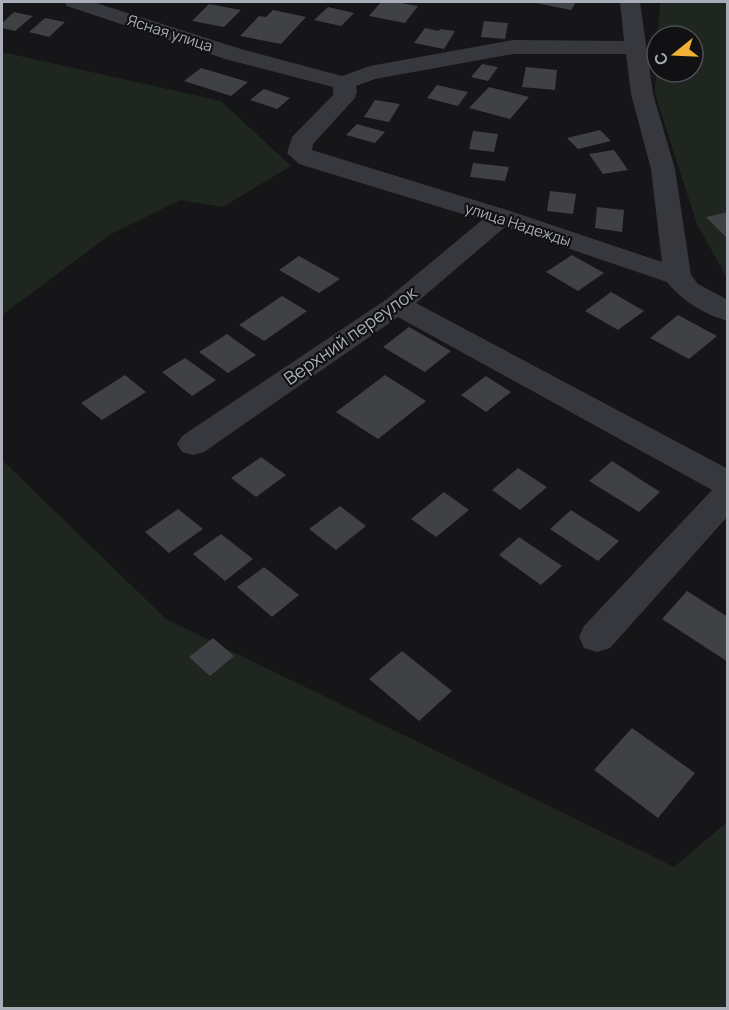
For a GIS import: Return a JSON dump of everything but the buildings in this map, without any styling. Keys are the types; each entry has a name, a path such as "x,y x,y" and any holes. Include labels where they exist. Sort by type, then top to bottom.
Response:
{"street":[{"name":"Ясная улица","path":"74,2 233,54 343,83"},
{"path":"630,2 642,94 663,169 677,276"},
{"path":"343,83 370,73 513,47 635,48"},
{"name":"улица Надежды","path":"343,83 346,92 343,98 301,142 299,153 308,159 501,217 677,276 688,290 728,312"},
{"name":"Верхний переулок","path":"193,444 397,305 501,217"},
{"path":"397,305 728,484"},
{"path":"597,637 728,494"}],"shaded area":[{"path":"660,2 727,2 727,278 697,224 655,94 655,84 705,84 705,24 659,24"},
{"path":"2,52 221,101 291,166 223,207 180,200 111,234 2,315"},
{"path":"2,460 166,619 674,867 727,822 727,1008 2,1008"}]}
